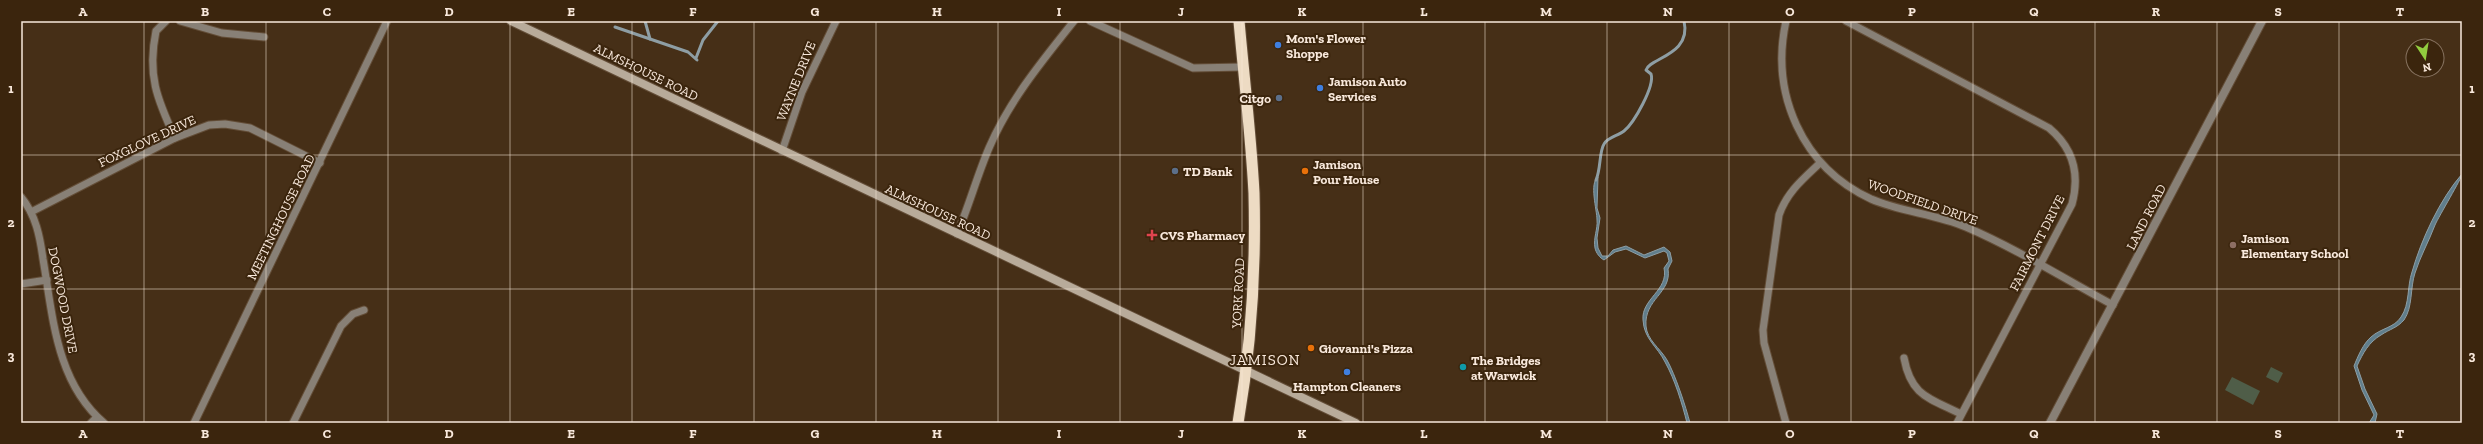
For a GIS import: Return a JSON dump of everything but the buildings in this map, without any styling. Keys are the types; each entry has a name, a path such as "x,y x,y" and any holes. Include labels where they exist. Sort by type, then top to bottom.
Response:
{"highway":[{"name":"YORK ROAD","path":"1238,423 1247,370 1254,257 1254,200 1239,21"}],"main road":[{"name":"ALMSHOUSE ROAD","path":"511,21 1356,423"}],"street":[{"path":"165,21 156,31 152,72 155,94 175,138"},
{"path":"180,21 222,33 264,37"},
{"name":"MEETINGHOUSE ROAD","path":"194,423 388,21"},
{"name":"WAYNE DRIVE","path":"782,151 804,86 836,21"},
{"path":"957,234 989,148 1000,127 1032,75 1074,21"},
{"path":"1090,21 1193,68 1243,67"},
{"name":"WOODFIELD DRIVE","path":"1786,21 1781,56 1784,89 1790,111 1801,136 1820,163 1845,184 1871,199 1963,226 2113,305"},
{"name":"FAIRMONT DRIVE","path":"1846,21 2049,128 2062,141 2074,166 2076,192 2067,216 1956,423"},
{"name":"LAND ROAD","path":"2050,423 2262,21"},
{"name":"FOXGLOVE DRIVE","path":"31,212 175,138 209,125 234,124 263,134 320,163"},
{"path":"1786,423 1764,343 1763,330 1779,216 1783,203 1794,188 1820,163"},
{"name":"DOGWOOD DRIVE","path":"21,197 31,212 39,234 64,364 82,398 97,417 104,423"},
{"path":"21,284 47,280"},
{"path":"296,422 340,326 353,314 364,310"},
{"path":"1904,358 1907,375 1915,389 1961,414"},
{"path":"91,423 97,417"}],"green space":[{"path":"2271,367 2283,373 2278,383 2266,377"},
{"path":"2232,377 2260,391 2253,405 2225,390"}],"water":[{"path":"2462,174 2435,225 2419,261 2413,279 2407,315 2399,325 2381,335 2370,344 2357,366 2365,389 2377,414 2375,423 2369,423 2374,415 2362,390 2354,366 2361,350 2368,340 2375,334 2395,324 2404,312 2412,272 2426,234 2446,195"},
{"path":"1598,177 1597,208 1600,218 1597,238 1598,248 1602,256 1608,256 1613,250 1626,246 1644,255 1664,247 1670,252 1672,261 1668,269 1666,284 1649,309 1646,326 1651,340 1670,366 1690,423 1687,423 1678,392 1669,369 1662,356 1648,337 1643,320 1646,306 1663,282 1664,268 1669,261 1667,253 1664,251 1645,258 1626,249 1615,252 1604,260 1600,257 1595,248 1597,216 1594,185 1595,180"}],"waterway":[{"path":"645,21 650,39"},
{"path":"696,58 703,40 718,21"},
{"path":"1596,180 1599,171 1602,147 1608,140 1622,133 1638,113 1650,87 1651,74 1646,70 1654,62 1669,54 1682,41 1685,32 1684,21"},
{"path":"615,27 688,52 697,60"}],"place":[{"name":"Mom's Flower Shoppe","path":"1278,45"},
{"name":"Jamison Auto Services","path":"1320,88"},
{"name":"Citgo","path":"1279,98"},
{"name":"TD Bank","path":"1175,171"},
{"name":"Jamison Pour House","path":"1305,171"},
{"name":"CVS Pharmacy","path":"1152,235"},
{"name":"Jamison Elementary School","path":"2233,245"},
{"name":"Giovanni's Pizza","path":"1311,348"},
{"name":"The Bridges at Warwick","path":"1463,367"},
{"name":"Hampton Cleaners","path":"1347,372"}],"district":[{"name":"JAMISON","path":"1265,360"}]}
